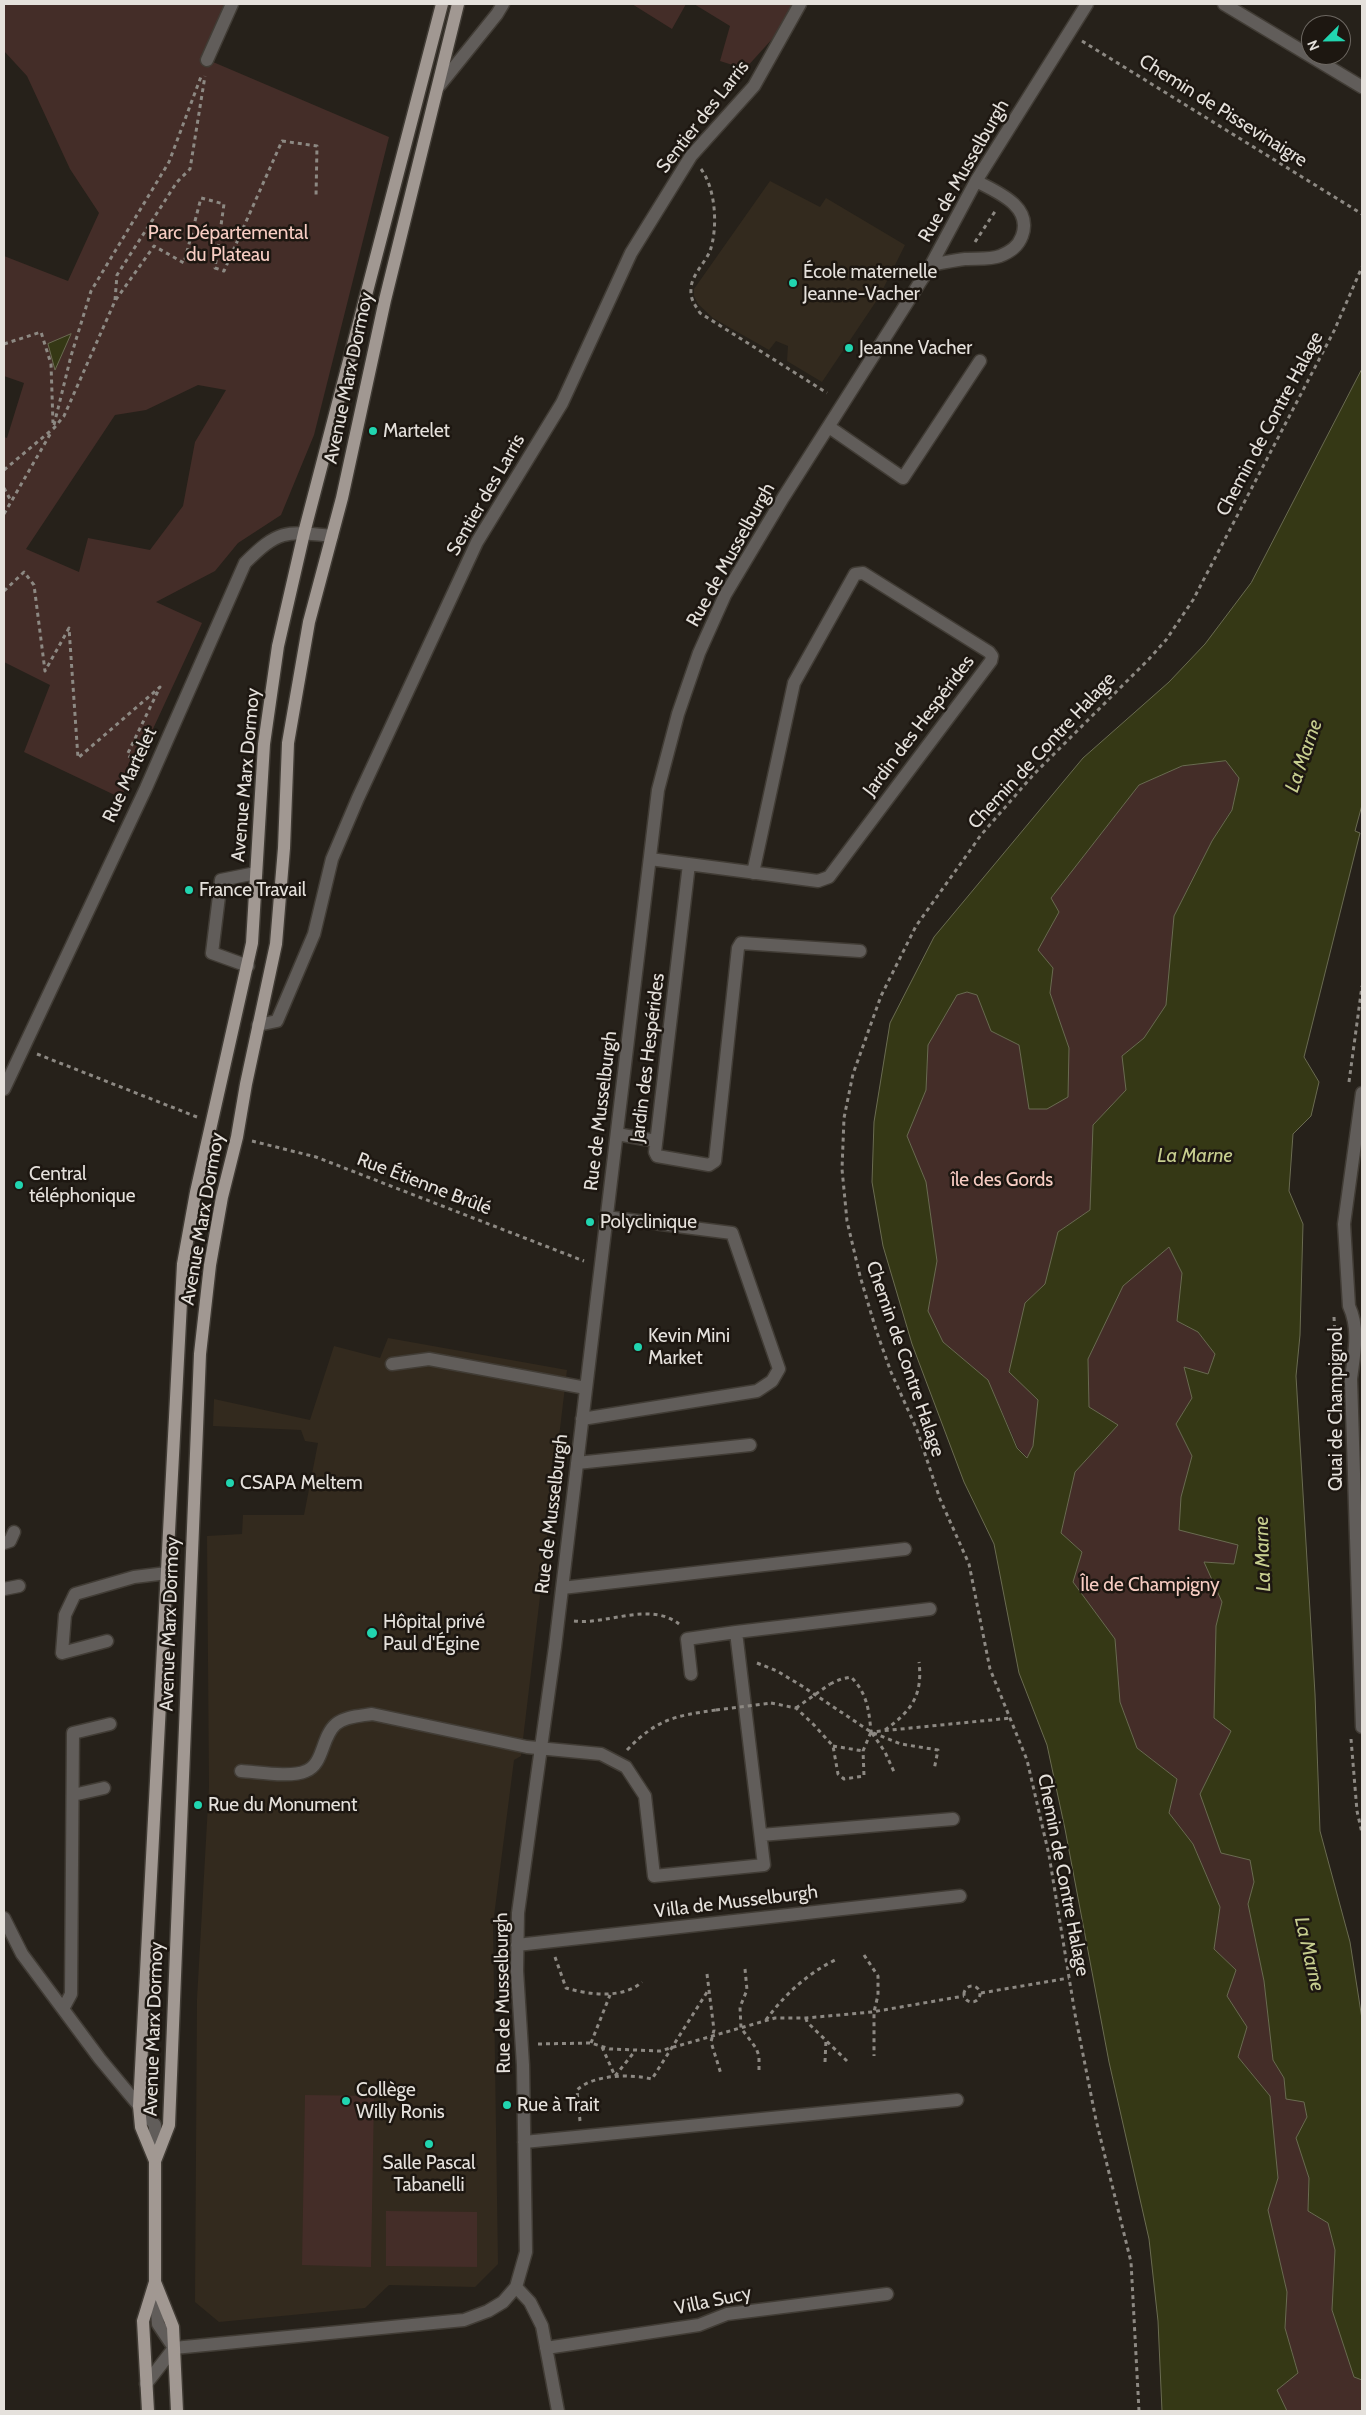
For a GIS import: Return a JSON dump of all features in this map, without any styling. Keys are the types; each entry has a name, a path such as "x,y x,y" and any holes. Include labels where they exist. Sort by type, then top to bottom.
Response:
{"main road":[{"name":"Avenue Marx Dormoy","path":"156,2161 141,2126 139,2106 183,1264 196,1192 252,944 266,720 278,646 304,533 442,4"},
{"name":"Avenue Marx Dormoy","path":"156,2161 169,2125 200,1354 210,1265 276,944 288,743 309,622 332,536 385,300 458,4"},
{"path":"148,2411 143,2321 155,2282 156,2161"},
{"path":"155,2282 173,2327 177,2411"}],"street":[{"path":"208,60 232,4"},
{"path":"439,86 503,4"},
{"name":"Sentier des Larris","path":"258,1025 277,1021 314,934 332,860 339,842 477,542 562,403 631,253 691,156 754,86 800,4"},
{"name":"Rue de Musselburgh","path":"516,2287 526,2252 517,1945 518,1913 542,1749 658,790 678,714 699,653 725,595 931,265 976,181 1087,4"},
{"path":"1224,4 1362,87"},
{"path":"931,265 966,259 997,257 1009,252 1019,244 1024,229 1022,214 1014,202 976,181"},
{"path":"829,427 903,478 980,361"},
{"name":"Rue Martelet","path":"4,1089 146,788 246,563 267,541 290,532 332,536"},
{"name":"Jardin des Hespérides","path":"650,859 753,873 818,881 829,877 991,661 992,656 989,652 863,573 856,574 794,684 753,873"},
{"name":"Jardin des Hespérides","path":"689,864 656,1141 655,1152 661,1158 709,1165 715,1161 738,948 741,943 860,951"},
{"path":"248,966 212,953 221,880 256,873"},
{"name":"Quai de Champignol","path":"1362,1093 1344,1224 1349,1306 1359,1341 1351,1379 1362,1727"},
{"path":"617,1134 656,1141"},
{"path":"582,1419 757,1391 772,1381 779,1369 732,1234 606,1217"},
{"path":"392,1364 429,1359 586,1388"},
{"path":"577,1463 750,1446"},
{"path":"4,1543 10,1541 14,1532"},
{"path":"562,1588 905,1549"},
{"path":"107,1641 62,1653 64,1615 75,1594 134,1577 167,1573"},
{"path":"4,1589 19,1586"},
{"path":"691,1674 687,1639 930,1609"},
{"path":"241,1771 294,1774 306,1772 322,1753 326,1736 337,1723 350,1718 372,1714 542,1749 601,1754 626,1767 644,1796 654,1876 764,1865 736,1632"},
{"path":"63,2009 71,1994 73,1734 110,1724"},
{"path":"73,1795 104,1788"},
{"path":"761,1835 953,1819"},
{"name":"Villa de Musselburgh","path":"517,1945 960,1896"},
{"path":"4,1918 22,1954 100,2059 139,2106"},
{"path":"524,2142 957,2100"},
{"path":"146,2384 174,2348 464,2320 488,2311 503,2302 516,2287 538,2313 558,2411"},
{"name":"Villa Sucy","path":"546,2348 699,2325 728,2314 888,2294"}],"path":[{"name":"Chemin de Pissevinaigre","path":"1068,32 1362,214"},
{"path":"115,301 117,275 177,182 190,169 208,60"},
{"path":"4,470 54,428 71,356 91,291 169,162 208,60"},
{"path":"4,516 54,428 64,416 115,301 154,246 184,263 201,198 224,204 215,268 224,271 282,141 318,146 316,197"},
{"path":"691,156 708,179 714,202 710,250 690,286 692,300 700,313 826,394"},
{"path":"971,248 998,207"},
{"name":"Chemin de Contre Halage","path":"1138,2411 1131,2262 1096,2120 1069,1978 1049,1855 1027,1760 990,1669 969,1564 940,1499 917,1430 891,1372 871,1312 852,1244 846,1222 842,1169 844,1118 853,1074 881,996 896,964 928,906 981,835 1046,762 1166,640 1193,600 1334,331 1362,267"},
{"path":"4,344 41,332 51,364 54,428"},
{"path":"4,488 11,501"},
{"path":"4,591 24,572 34,585 45,671 69,628 78,758 160,687 127,755 141,762"},
{"path":"30,1051 202,1119"},
{"name":"Rue Étienne Brûlé","path":"248,1140 316,1158 587,1262"},
{"path":"558,1620 587,1623 651,1613 669,1617 679,1624 687,1639"},
{"path":"739,1656 777,1671 871,1732 902,1744 938,1750 934,1770"},
{"path":"884,1731 900,1719 911,1707 917,1694 920,1673 919,1662"},
{"path":"616,1762 638,1738 655,1725 677,1716 771,1703 796,1708 833,1746 838,1774 844,1779 864,1776 863,1751 871,1732 869,1704 860,1686 851,1677 830,1684 796,1708"},
{"path":"871,1732 1011,1718"},
{"path":"871,1732 885,1752 895,1774"},
{"path":"833,1746 863,1751"},
{"path":"1357,1811 1362,1810"},
{"path":"553,1942 555,1958 566,1988 610,1995 635,1988 642,1982"},
{"path":"864,1955 878,1976 878,1995 874,2012 874,2056"},
{"path":"766,2020 776,2006 814,1970 837,1959"},
{"path":"745,1969 747,1990 740,2007 742,2028 756,2048 759,2056 759,2070"},
{"path":"707,1974 714,2030 712,2037 721,2074"},
{"path":"981,1993 1069,1978"},
{"path":"971,1986 978,1988 981,1993 980,1998 973,2003 964,1996 966,1989 971,1986"},
{"path":"581,2136 577,2090 583,2085 615,2076 637,2076 652,2079 709,1988"},
{"path":"591,2043 610,1995"},
{"path":"534,2045 591,2043 602,2047 660,2051 775,2018 806,2018 874,2012 964,1996"},
{"path":"806,2018 807,2022 847,2061"},
{"path":"825,2062 826,2039"},
{"path":"602,2047 615,2076"},
{"path":"615,2076 636,2050"}],"shaded area":[{"name":"École maternelle Jeanne-Vacher","path":"770,181 820,207 826,198 905,245 879,297 822,382 787,361 788,346 776,341 769,350 713,318 698,304 694,296 694,289"},
{"path":"388,1338 567,1370 521,1756 514,1760 493,1924 498,2264 475,2287 389,2285 365,2308 219,2322 195,2302 197,1999 209,1787 207,1536 242,1534 243,1515 304,1515 318,1443 305,1441 301,1430 213,1426 214,1399 310,1420 334,1346 380,1358"}],"green space":[{"name":"Parc Départemental du Plateau","path":"4,4 231,4 206,59 389,137 314,435 281,515 238,543 215,571 156,602 202,623 121,798 24,752 50,685 4,662 4,437 7,438 24,383 4,376 4,256 68,281 99,213 70,169 27,76 4,51","holes":["198,385 226,390 195,442 183,506 150,550 88,538 79,572 26,549 115,415 146,410"]},
{"path":"632,4 686,4 672,29"},
{"path":"694,4 792,4 774,37 745,69 720,61 730,26"},
{"name":"île des Gords","path":"1226,761 1239,778 1232,809 1212,841 1174,916 1166,1005 1144,1038 1123,1056 1126,1090 1093,1125 1090,1210 1058,1232 1045,1284 1025,1303 1037,1382 1038,1403 1034,1441 1028,1458 1018,1448 988,1380 943,1342 928,1311 937,1261 926,1182 907,1136 926,1090 928,1045 957,995 967,992 977,995 991,1031 1019,1045 1029,1109 1069,1048 1050,993 1052,968 1038,950 1059,912 1051,898 1139,785 1182,766"},
{"name":"Île de Champigny","path":"1169,1247 1182,1273 1177,1321 1198,1332 1215,1354 1208,1374 1185,1367 1192,1398 1176,1424 1192,1456 1181,1497 1239,1545 1234,1564 1205,1562 1222,1602 1216,1626 1231,1731 1200,1794 1250,1860 1254,1882 1248,1904 1264,1981 1273,2060 1284,2078 1286,2098 1304,2102 1307,2117 1296,2138 1309,2178 1308,2211 1328,2223 1335,2250 1332,2310 1354,2377 1362,2380 1362,2411 1287,2411 1277,2390 1298,2372 1285,2328 1287,2292 1268,2210 1278,2177 1270,2096 1238,2057 1247,2027 1227,1996 1236,1970 1214,1949 1220,1907 1193,1844 1169,1813 1177,1779 1137,1748 1120,1702 1115,1639 1073,1582 1082,1552 1061,1533 1075,1472 1118,1425 1089,1407 1088,1359 1123,1286"},
{"path":"305,2095 374,2096 371,2267 302,2265"},
{"path":"386,2211 477,2212 477,2267 386,2266"}],"water":[{"path":"71,334 55,370 48,344"},
{"name":"La Marne","path":"1362,369 1362,805 1355,831 1360,833 1304,1057 1319,1082 1311,1116 1293,1134 1289,1191 1303,1224 1300,1335 1296,1376 1315,1694 1320,1831 1350,1942 1362,2019 1362,2380 1354,2377 1332,2310 1335,2250 1328,2223 1308,2211 1309,2178 1296,2138 1307,2117 1304,2102 1286,2099 1284,2078 1273,2060 1264,1981 1248,1904 1254,1882 1250,1860 1221,1853 1200,1794 1231,1731 1214,1718 1216,1626 1222,1602 1204,1562 1234,1564 1238,1545 1179,1530 1181,1497 1192,1456 1176,1424 1192,1398 1184,1367 1208,1374 1215,1354 1198,1332 1177,1321 1182,1273 1169,1247 1123,1286 1088,1359 1089,1407 1118,1425 1075,1472 1061,1533 1082,1552 1073,1582 1115,1639 1120,1702 1137,1748 1177,1779 1169,1813 1193,1844 1220,1907 1214,1949 1236,1970 1227,1996 1247,2027 1238,2057 1270,2096 1278,2178 1268,2210 1287,2292 1285,2328 1298,2373 1277,2390 1287,2411 1162,2411 1158,2321 1149,2239 1109,2062 1065,1829 1047,1745 1019,1673 994,1544 964,1482 912,1344 883,1246 872,1182 874,1122 890,1023 934,937 1083,758 1169,682 1205,644 1251,583","holes":["1226,761 1239,778 1232,810 1212,841 1174,916 1166,1005 1144,1038 1122,1056 1126,1090 1093,1125 1090,1210 1058,1232 1045,1284 1025,1303 1009,1372 1038,1400 1033,1446 1027,1458 1017,1448 988,1380 943,1342 928,1311 937,1261 926,1182 907,1136 926,1090 928,1045 957,995 967,992 977,995 991,1031 1019,1045 1029,1109 1047,1109 1068,1097 1069,1048 1050,993 1053,968 1038,950 1059,912 1051,898 1139,785 1182,766"]}],"place":[{"name":"École maternelle Jeanne-Vacher","path":"793,283"},
{"name":"Jeanne Vacher","path":"849,348"},
{"name":"Martelet","path":"373,431"},
{"name":"France Travail","path":"189,890"},
{"name":"Central téléphonique","path":"19,1185"},
{"name":"Polyclinique","path":"590,1222"},
{"name":"Kevin Mini Market","path":"638,1347"},
{"name":"CSAPA Meltem","path":"230,1483"},
{"name":"Hôpital privé Paul d'Égine","path":"372,1633"},
{"name":"Rue du Monument","path":"198,1805"},
{"name":"Collège Willy Ronis","path":"346,2101"},
{"name":"Rue à Trait","path":"507,2105"},
{"name":"Salle Pascal Tabanelli","path":"429,2144"}]}
